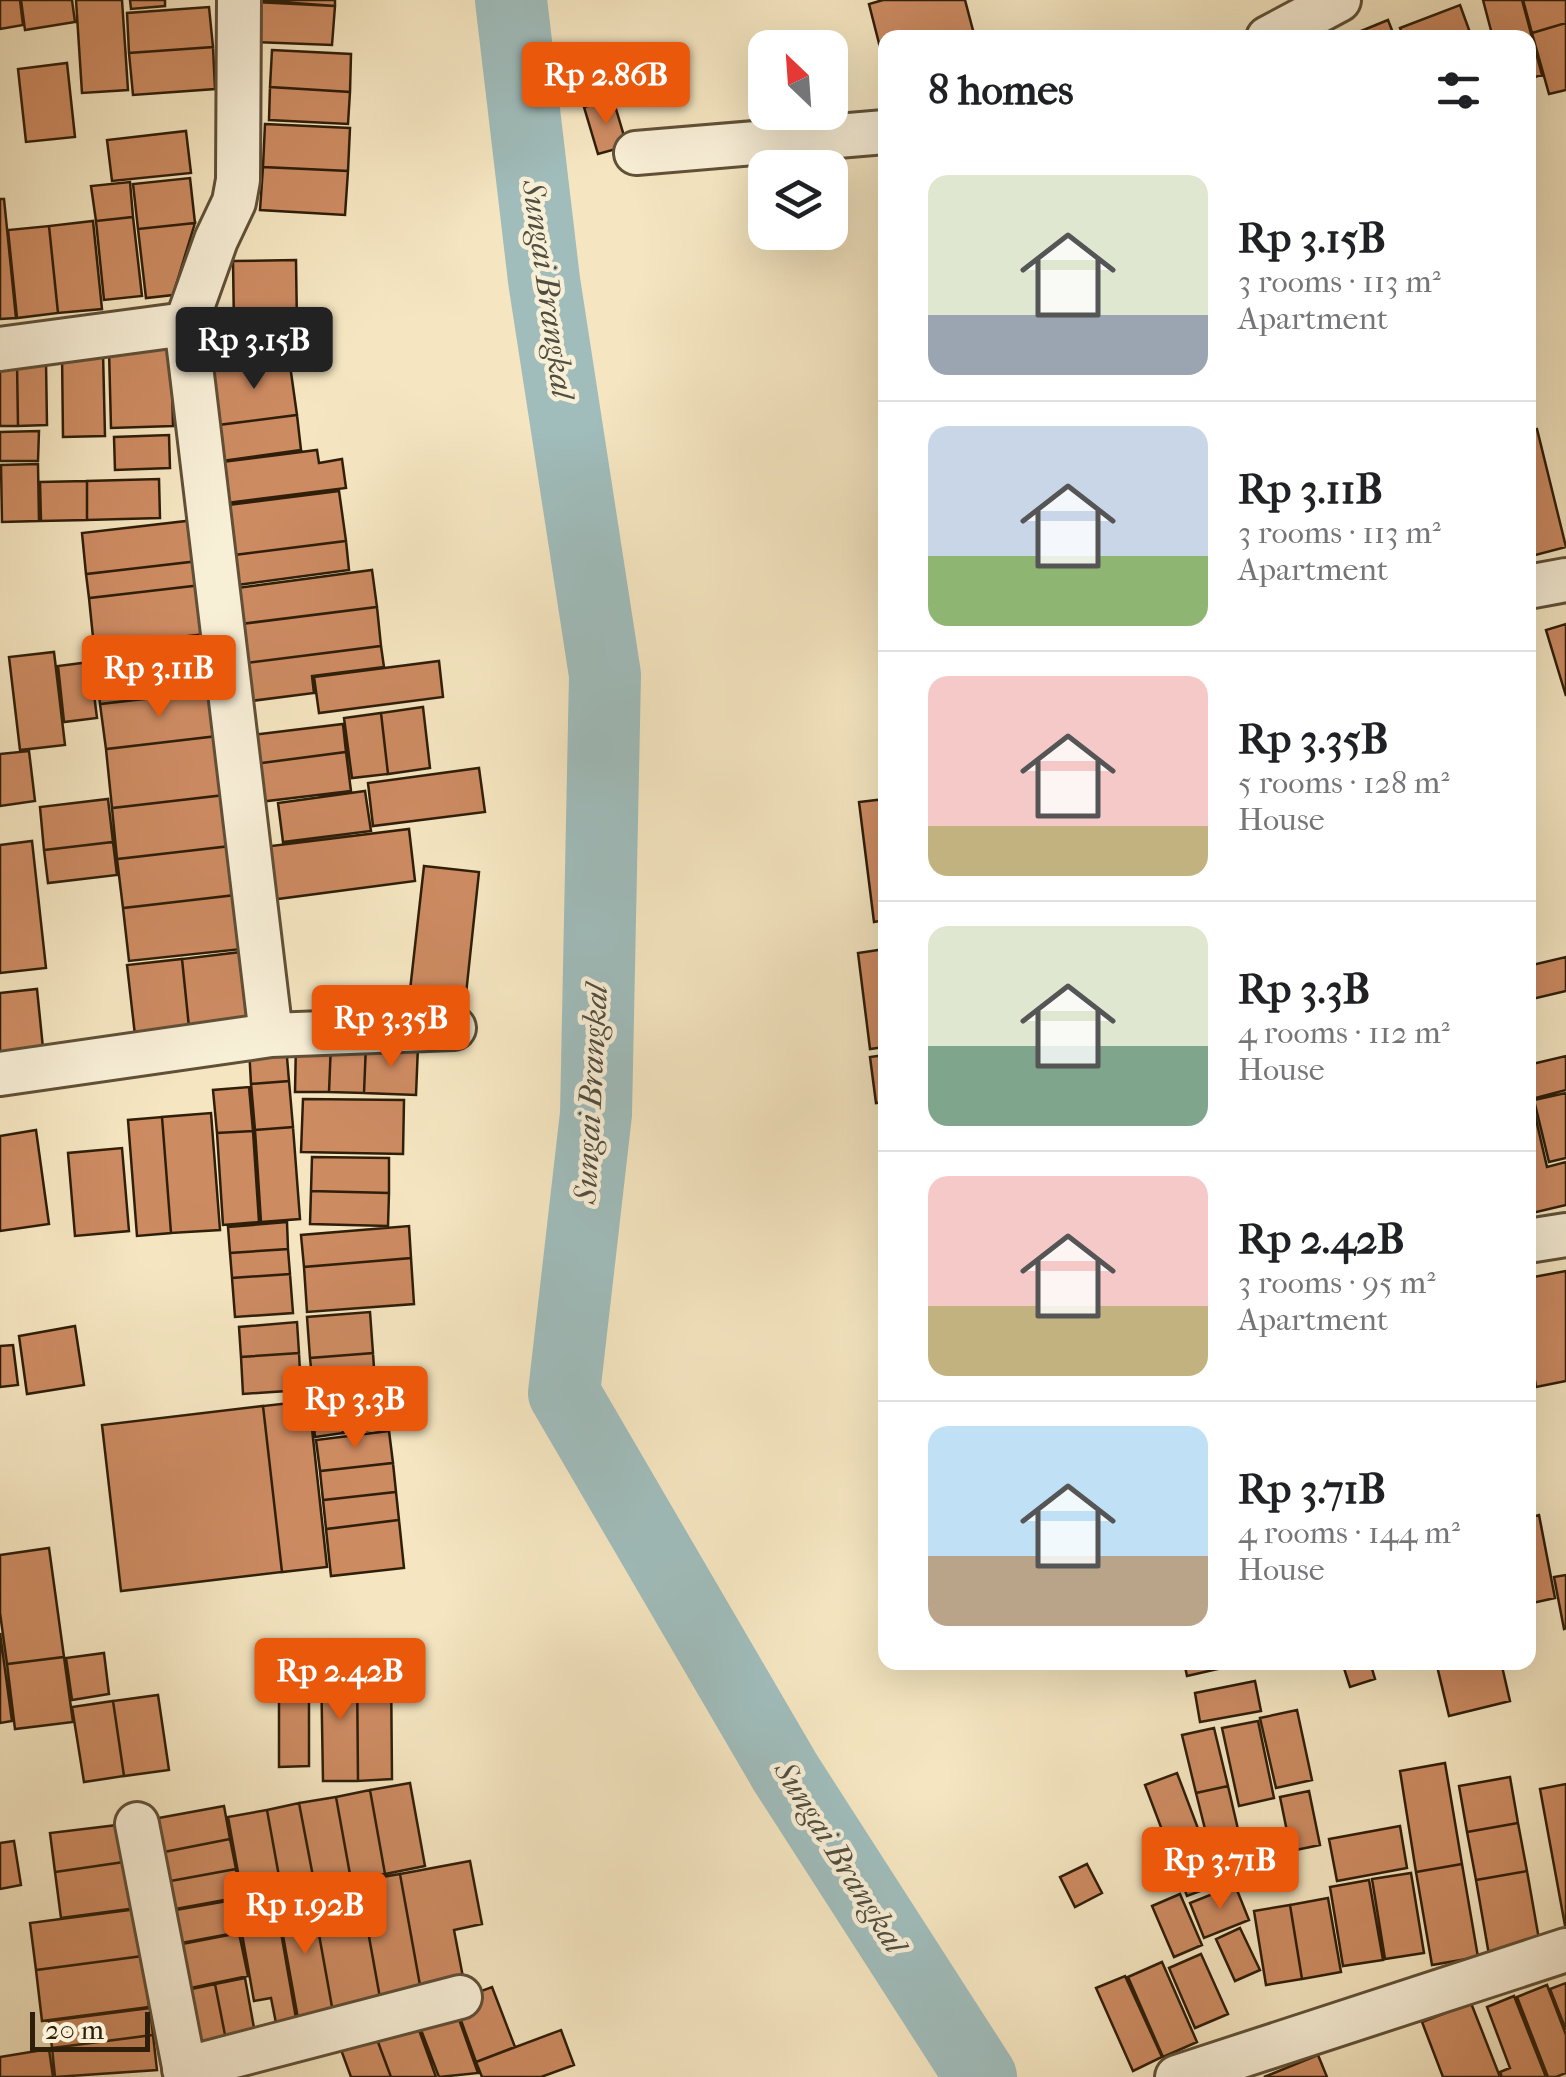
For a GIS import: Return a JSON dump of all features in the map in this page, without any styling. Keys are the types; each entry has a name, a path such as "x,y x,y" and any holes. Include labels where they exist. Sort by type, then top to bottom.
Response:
{"street":[{"path":"239,0 238,180 234,202 186,324 272,1035"},
{"path":"1283,30 1339,0"},
{"path":"636,153 878,133"},
{"path":"0,348 186,324"},
{"path":"1536,585 1566,580"},
{"path":"0,1074 272,1035 454,1028"},
{"path":"1536,1240 1566,1235"},
{"path":"137,1824 185,2073 460,1997"},
{"path":"1177,2077 1566,1950"}],"building":[{"path":"0,0 20,0 23,25 0,29"},
{"path":"21,0 72,0 75,22 25,30"},
{"path":"76,0 122,0 128,90 82,93"},
{"path":"130,0 165,0 165,6 131,9"},
{"path":"255,0 335,0 335,6"},
{"path":"883,0 965,0 973,30 878,30 878,39 869,4"},
{"path":"1483,0 1522,0 1530,30 1491,30"},
{"path":"1523,0 1566,0 1566,23 1531,30"},
{"path":"255,2 335,6 332,45 253,42"},
{"path":"1460,5 1469,30 1401,30"},
{"path":"209,7 213,47 129,53 127,13"},
{"path":"1388,20 1392,30 1364,30"},
{"path":"1566,23 1566,90 1549,94 1536,47 1536,32"},
{"path":"213,47 215,89 133,95 129,53"},
{"path":"272,50 351,54 350,92 270,87"},
{"path":"1536,52 1542,75 1536,77"},
{"path":"67,63 75,137 26,142 18,69"},
{"path":"270,87 350,92 348,124 269,120"},
{"path":"613,99 627,146 598,154 584,107"},
{"path":"265,124 350,128 348,171 263,167"},
{"path":"186,131 191,173 112,181 107,140"},
{"path":"263,167 348,171 345,215 260,210"},
{"path":"190,178 195,223 138,229 133,184"},
{"path":"130,182 133,217 96,221 91,186"},
{"path":"0,199 4,199 16,318 0,319"},
{"path":"133,217 142,296 104,300 96,221"},
{"path":"93,221 102,309 58,313 49,226"},
{"path":"195,223 173,295 146,298 138,229"},
{"path":"49,226 58,313 17,318 8,230"},
{"path":"296,260 297,327 234,327 233,261"},
{"path":"171,348 173,426 111,428 109,350"},
{"path":"103,352 105,436 63,437 62,353"},
{"path":"289,358 297,415 218,425 211,368"},
{"path":"46,362 47,425 18,426 17,363"},
{"path":"0,363 17,363 18,426 0,426"},
{"path":"297,415 301,450 222,461 218,425"},
{"path":"1536,429 1566,547 1536,555"},
{"path":"39,431 38,461 0,461 0,432"},
{"path":"169,435 170,468 115,470 114,437"},
{"path":"317,450 319,463 342,459 346,488 227,503 222,462"},
{"path":"38,464 39,521 2,522 1,465"},
{"path":"159,479 160,518 87,520 87,481"},
{"path":"87,481 87,520 41,521 40,482"},
{"path":"339,491 346,541 234,555 228,505"},
{"path":"195,520 199,561 86,574 82,533"},
{"path":"346,541 349,570 237,585 234,555"},
{"path":"199,561 202,585 89,598 86,574"},
{"path":"372,570 377,607 241,624 237,588"},
{"path":"202,585 207,634 94,647 89,598"},
{"path":"377,607 381,646 246,663 241,624"},
{"path":"1566,624 1566,696 1546,630"},
{"path":"207,634 210,662 97,675 94,647"},
{"path":"381,646 384,667 312,676 314,693 251,701 246,663"},
{"path":"54,652 65,745 20,750 9,657"},
{"path":"439,661 443,697 319,713 314,677"},
{"path":"90,662 97,718 64,722 58,666"},
{"path":"210,662 213,691 100,704 97,675"},
{"path":"213,691 218,736 106,749 100,704"},
{"path":"423,707 430,768 388,774 381,713"},
{"path":"381,713 388,774 352,778 344,718"},
{"path":"343,724 346,752 254,764 251,735"},
{"path":"218,736 225,795 112,808 106,749"},
{"path":"29,751 35,801 0,806 0,754"},
{"path":"346,752 351,791 259,802 254,764"},
{"path":"479,768 485,812 373,826 368,783"},
{"path":"365,791 371,831 283,842 278,803"},
{"path":"225,795 231,846 117,859 112,808"},
{"path":"108,799 113,842 44,850 40,807"},
{"path":"878,800 878,921 874,922 859,802"},
{"path":"409,829 415,881 270,900 263,847"},
{"path":"32,841 46,968 0,973 0,845"},
{"path":"113,842 117,875 48,883 44,850"},
{"path":"231,846 236,895 123,908 117,859"},
{"path":"424,866 479,872 464,1013 408,1008"},
{"path":"236,895 242,949 129,961 123,908"},
{"path":"878,950 878,1048 870,1049 858,953"},
{"path":"241,952 249,1030 190,1037 182,959"},
{"path":"1566,957 1566,991 1536,998 1536,964"},
{"path":"182,959 190,1037 136,1044 127,965"},
{"path":"37,989 44,1058 0,1063 0,993"},
{"path":"296,1042 331,1043 329,1092 295,1092"},
{"path":"331,1043 366,1044 364,1093 329,1092"},
{"path":"366,1044 418,1046 416,1095 364,1093"},
{"path":"286,1045 289,1081 251,1084 249,1048"},
{"path":"878,1056 878,1103 876,1103 870,1057"},
{"path":"1566,1056 1566,1090 1536,1098 1536,1063"},
{"path":"289,1081 293,1127 255,1130 251,1084"},
{"path":"249,1087 253,1131 217,1133 213,1090"},
{"path":"1566,1093 1566,1158 1549,1162 1536,1100"},
{"path":"303,1099 404,1100 403,1154 301,1152"},
{"path":"211,1113 220,1230 171,1233 162,1117"},
{"path":"162,1117 171,1233 137,1236 128,1120"},
{"path":"1536,1119 1547,1167 1566,1162 1566,1205 1536,1212"},
{"path":"293,1127 300,1219 261,1222 255,1130"},
{"path":"36,1130 49,1224 0,1231 0,1136"},
{"path":"253,1131 259,1222 223,1225 217,1133"},
{"path":"122,1148 129,1231 75,1236 68,1153"},
{"path":"312,1157 389,1158 389,1193 311,1191"},
{"path":"311,1191 389,1193 388,1226 310,1224"},
{"path":"287,1222 288,1249 230,1253 228,1227"},
{"path":"409,1226 411,1258 304,1267 301,1235"},
{"path":"288,1249 290,1274 232,1278 230,1253"},
{"path":"411,1258 414,1304 307,1312 304,1267"},
{"path":"1566,1271 1566,1381 1536,1387 1536,1277"},
{"path":"290,1274 293,1313 235,1317 232,1278"},
{"path":"370,1312 373,1353 310,1358 307,1317"},
{"path":"297,1322 299,1353 241,1357 239,1327"},
{"path":"75,1326 84,1385 27,1394 19,1336"},
{"path":"13,1345 18,1385 0,1387 0,1346"},
{"path":"299,1353 301,1390 243,1394 241,1357"},
{"path":"373,1353 375,1383 313,1388 310,1358"},
{"path":"400,1384 405,1426 343,1433 338,1391"},
{"path":"338,1391 343,1433 315,1437 311,1395"},
{"path":"309,1401 327,1567 282,1572 263,1406"},
{"path":"263,1406 282,1572 121,1591 102,1425"},
{"path":"389,1431 393,1463 320,1471 316,1440"},
{"path":"393,1463 396,1492 323,1500 320,1471"},
{"path":"396,1492 399,1520 326,1529 323,1500"},
{"path":"1539,1515 1555,1598 1536,1602"},
{"path":"399,1520 404,1568 331,1576 326,1529"},
{"path":"49,1548 64,1657 7,1664 0,1613 0,1555"},
{"path":"1566,1575 1566,1628 1564,1629 1554,1577"},
{"path":"0,1633 12,1721 0,1723"},
{"path":"104,1653 109,1694 72,1700 66,1658"},
{"path":"64,1657 73,1722 15,1729 7,1664"},
{"path":"391,1664 392,1779 358,1781 357,1665"},
{"path":"321,1665 357,1665 358,1781 323,1781"},
{"path":"1186,1670 1213,1670 1187,1676"},
{"path":"1345,1670 1372,1670 1375,1679 1350,1687"},
{"path":"1438,1670 1503,1670 1510,1701 1449,1716"},
{"path":"1255,1681 1261,1711 1200,1722 1195,1693"},
{"path":"158,1695 169,1770 124,1776 113,1701"},
{"path":"309,1699 309,1766 279,1767 279,1700"},
{"path":"113,1701 124,1776 84,1782 72,1707"},
{"path":"1297,1710 1312,1780 1276,1788 1260,1718"},
{"path":"1258,1721 1274,1798 1239,1806 1222,1728"},
{"path":"1214,1728 1228,1786 1196,1793 1182,1735"},
{"path":"1445,1763 1462,1864 1416,1872 1400,1771"},
{"path":"1177,1773 1219,1884 1187,1896 1145,1785"},
{"path":"1510,1777 1518,1823 1467,1832 1459,1786"},
{"path":"410,1783 425,1866 385,1874 370,1790"},
{"path":"1566,1784 1566,1931 1540,1789"},
{"path":"1228,1786 1240,1838 1209,1845 1196,1793"},
{"path":"370,1790 385,1874 351,1880 336,1797"},
{"path":"1309,1791 1320,1845 1291,1851 1280,1797"},
{"path":"336,1797 351,1880 315,1887 299,1803"},
{"path":"299,1803 315,1887 282,1893 267,1810"},
{"path":"224,1806 230,1839 159,1853 153,1819"},
{"path":"267,1810 282,1893 243,1900 228,1817"},
{"path":"1518,1823 1527,1871 1476,1880 1467,1832"},
{"path":"126,1824 131,1861 55,1872 50,1833"},
{"path":"1400,1826 1407,1868 1337,1881 1329,1839"},
{"path":"230,1839 236,1869 165,1882 159,1853"},
{"path":"14,1841 21,1885 0,1889 0,1843"},
{"path":"131,1861 137,1908 61,1918 55,1872"},
{"path":"470,1861 482,1924 454,1930 466,1993 423,2002 400,1874"},
{"path":"1087,1864 1102,1893 1075,1907 1060,1877"},
{"path":"1462,1864 1478,1957 1432,1965 1416,1872"},
{"path":"236,1869 241,1897 170,1910 165,1882"},
{"path":"1527,1871 1540,1945 1489,1955 1476,1880"},
{"path":"1411,1873 1424,1953 1385,1959 1372,1879"},
{"path":"400,1874 423,2002 382,2009 359,1881"},
{"path":"1369,1880 1383,1960 1343,1966 1330,1887"},
{"path":"359,1881 382,2009 334,2018 311,1890"},
{"path":"1235,1885 1249,1920 1204,1938 1190,1903"},
{"path":"311,1890 334,2018 299,2024 276,1897"},
{"path":"1180,1894 1202,1945 1174,1957 1152,1906"},
{"path":"275,1898 297,2024 277,2028 271,1998 254,2001 237,1906"},
{"path":"1328,1898 1341,1972 1302,1979 1290,1905"},
{"path":"233,1900 240,1932 176,1944 170,1911"},
{"path":"1290,1905 1302,1979 1266,1985 1254,1911"},
{"path":"137,1909 143,1956 36,1970 30,1923"},
{"path":"1240,1928 1260,1970 1235,1981 1216,1939"},
{"path":"239,1933 248,1976 186,1989 177,1945"},
{"path":"1201,1954 1228,2014 1195,2028 1169,1968"},
{"path":"143,1956 149,2007 42,2021 36,1970"},
{"path":"1162,1962 1197,2042 1163,2057 1128,1977"},
{"path":"1125,1976 1162,2057 1133,2071 1096,1988"},
{"path":"245,1978 256,2039 227,2045 215,1984"},
{"path":"1566,1983 1566,2030 1550,1989"},
{"path":"215,1984 227,2045 194,2051 182,1991"},
{"path":"1547,1985 1566,2035 1566,2073 1556,2077 1548,2077 1517,1997"},
{"path":"492,1987 515,2047 476,2062 454,2001"},
{"path":"1514,1996 1546,2077 1502,2077 1500,2072 1510,2068 1487,2007"},
{"path":"1471,2003 1500,2077 1443,2077 1422,2022"},
{"path":"150,2008 153,2035 52,2048 49,2021"},
{"path":"455,2008 478,2073 439,2077 418,2022"},
{"path":"415,2019 436,2077 391,2077 375,2034"},
{"path":"561,2030 574,2065 541,2077 482,2077 476,2062"},
{"path":"375,2034 391,2077 351,2077 340,2047"},
{"path":"153,2035 157,2070 55,2077 52,2048"},
{"path":"49,2049 53,2077 0,2077 0,2057"},
{"path":"1318,2055 1327,2077 1264,2077"}],"waterway":[{"name":"Sungai Brangkal","path":"511,0 544,280 605,675 596,1114 564,1393 785,1772 981,2077"}]}
